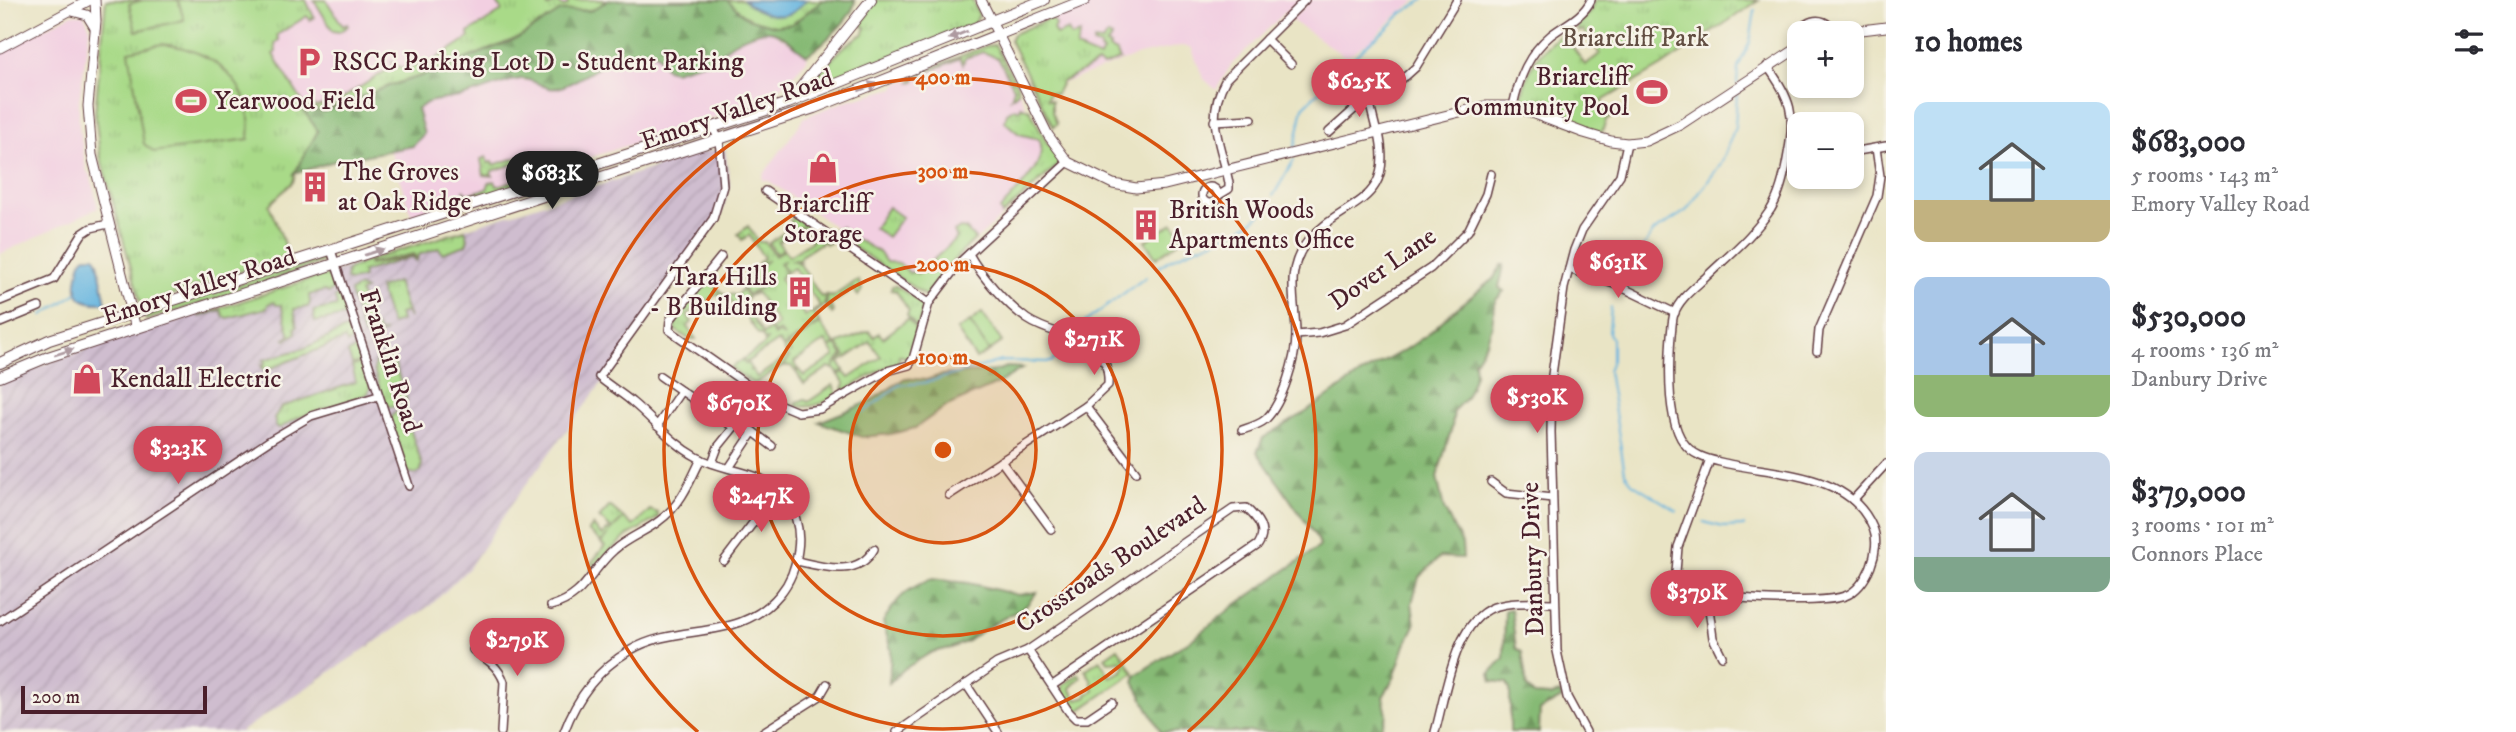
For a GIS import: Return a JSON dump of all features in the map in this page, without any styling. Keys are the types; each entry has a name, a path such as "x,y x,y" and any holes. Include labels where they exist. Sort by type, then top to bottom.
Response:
{"main road":[{"path":"788,103 871,0"},
{"name":"Emory Valley Road","path":"0,363 49,340 788,103 1044,0"},
{"name":"Emory Valley Road","path":"0,377 48,358 814,108 1084,0"},
{"path":"463,208 468,222"}],"street":[{"path":"0,48 93,0 95,28 88,106 92,155 136,329"},
{"path":"981,0 1048,135 1068,162 1113,184 1136,188 1165,185 1484,106 1513,106 1584,133 1627,142 1646,141 1669,131 1787,53"},
{"path":"1219,195 1228,189 1214,121 1218,94 1226,79 1305,0"},
{"path":"1329,132 1368,97 1406,76 1416,67 1457,0"},
{"path":"1513,106 1519,82 1532,55 1552,34 1584,12 1591,0"},
{"path":"70,10 87,15 95,28"},
{"path":"1864,30 1886,27"},
{"path":"1266,39 1291,64"},
{"path":"1710,460 1684,529 1675,565 1683,586 1707,594 1737,599 1829,598 1842,597 1855,591 1873,559 1876,539 1873,528 1853,500 1815,479 1710,460 1688,449 1678,433 1672,407 1671,337 1675,313 1686,296 1755,230 1772,208 1793,153 1790,105 1783,87 1767,66"},
{"path":"1242,430 1264,421 1278,402 1293,357 1296,335 1292,290 1294,268 1303,249 1312,238 1376,186 1383,159 1368,97"},
{"path":"1214,121 1252,119"},
{"path":"564,732 578,701 590,683 609,664 652,640 731,626 758,615 786,587 797,561 799,545 796,518 778,490 759,477 701,459 677,446 633,403 598,377 713,219 723,186 719,139 713,128"},
{"name":"Danbury Drive","path":"1586,732 1567,697 1557,651 1552,498 1552,375 1569,269 1582,230 1620,175 1627,142"},
{"path":"1864,150 1886,146"},
{"path":"1817,351 1819,330 1877,196 1880,176 1876,148"},
{"path":"721,257 670,320 669,330 769,400 790,410 820,409 887,371 909,365 929,303 961,261 1068,162"},
{"name":"Dover Lane","path":"1296,335 1345,325 1431,268 1468,231 1486,194 1491,174"},
{"path":"765,191 929,303"},
{"path":"0,301 54,279 82,234 91,228 108,224"},
{"name":"Franklin Road","path":"331,250 409,486"},
{"path":"949,495 1086,406 1108,385 1107,365 1100,353 1087,343 1038,326 1024,317 979,271 969,254"},
{"path":"1569,269 1617,285 1675,313"},
{"path":"0,323 39,307"},
{"path":"660,376 733,427"},
{"path":"657,426 681,391"},
{"path":"0,621 272,439 311,416 378,396"},
{"path":"1086,406 1136,472"},
{"path":"712,463 718,447 739,421 772,446"},
{"path":"729,468 753,432"},
{"path":"551,606 577,594 613,550 665,516 682,497 701,459"},
{"path":"1001,461 1051,529"},
{"path":"1853,500 1886,464"},
{"path":"1491,482 1506,493 1552,498"},
{"path":"724,561 778,490"},
{"name":"Crossroads Boulevard","path":"897,732 997,663 1028,650 1233,509 1245,508 1262,527 1263,538 1257,546 1053,685"},
{"path":"797,561 829,568 849,567 864,562 874,549"},
{"path":"1707,594 1713,638 1722,656"},
{"path":"1436,732 1460,642 1472,622 1483,613 1504,605 1555,603"},
{"path":"473,650 489,660 504,682 501,732"},
{"path":"1028,650 1069,712 1080,720 1087,719 1112,702"},
{"path":"763,732 820,696 827,684"},
{"path":"967,684 998,732"},
{"path":"909,724 915,732"}],"shaded area":[{"path":"236,0 608,0 333,154"},
{"path":"1096,0 1298,0 1231,65 1216,90 1203,78 1191,47 1180,46 1139,55 1036,93 1009,38"},
{"path":"1311,0 1417,0 1371,40 1346,57 1291,20"},
{"path":"72,14 84,15 90,27 79,101 79,126 86,170 91,177 98,208 0,254 0,52"},
{"path":"769,30 807,55 807,60 784,85 763,100 411,215 390,149 396,149 424,129 417,109 427,103 464,96 517,80 538,82 555,89 579,79 604,62 642,50 657,54 674,71 719,58 721,52 736,41"},
{"path":"993,44 1015,82 1025,106 1059,159 1059,164 952,262 929,296 874,263 832,232 835,227 769,181 762,180 805,117 848,100 895,88 900,82 912,79 916,73"},
{"path":"725,148 730,185 722,214 648,321 513,502 469,568 431,605 240,732 0,732 0,383 55,360 330,274 703,152"}],"green space":[{"path":"106,0 306,0 314,17 310,20 307,16 277,35 279,40 275,43 276,52 273,54 305,106 322,105 326,109 393,66 391,61 403,68 418,64 422,68 470,37 468,33 502,11 495,0 547,0 548,7 557,2 564,7 568,5 567,0 608,0 593,10 561,11 518,38 434,72 322,112 301,105 318,131 293,182 269,205 289,255 143,305 100,155 95,113"},
{"path":"143,0 178,0 184,20 136,31 129,4"},
{"path":"314,0 326,0 343,26 348,26 339,32 333,31"},
{"path":"608,0 727,0 747,18 775,26 792,24 823,0 855,0 854,7 844,22 807,55 782,36 768,31 752,34 735,42 719,58 674,71 666,69 657,54 645,50 633,51 557,88 548,88 521,79 464,96 426,103 417,109 424,134 413,146 331,162 294,174 318,131 300,105 323,112 518,38 561,11 593,10"},
{"path":"727,0 744,0 760,11 787,15 806,0 823,0 792,24 775,26 765,25 747,17"},
{"path":"875,0 972,0 979,15 974,24 804,90 846,45 864,33 866,27 861,25"},
{"name":"Briarcliff Park","path":"1595,0 1759,0 1662,66 1602,101 1612,117 1606,120 1602,132 1596,134 1520,103 1534,62 1547,46 1566,31 1572,35 1568,40 1585,65 1600,54 1583,30 1579,32 1576,27 1590,12"},
{"path":"1051,18 1056,24 1053,29 1056,35 1068,30 1071,37 1080,34 1076,48 1100,58 1103,51 1100,50 1101,47 1093,44 1094,41 1102,42 1108,35 1112,37 1107,45 1116,52 1120,60 1103,66 1098,63 1062,82 1056,94 1049,93 1047,99 1052,101 1052,112 1057,124 1053,127 1010,40 1013,34"},
{"name":"Yearwood Field","path":"162,44 198,53 227,72 238,85 245,101 249,139 154,152 144,144 129,51"},
{"path":"995,45 1017,85 1018,92 1011,98 1014,88 998,58 983,52 965,58 963,64 960,58 911,82 918,73 986,46"},
{"path":"1021,106 1030,110 1047,143 1059,159 1059,164 1002,215 1000,210 1036,167 1040,157 1039,139 1019,134 1005,122 1007,113 1015,108 1020,110"},
{"path":"526,155 528,161 523,163 523,166 514,164 492,171 493,176 484,175 481,159 486,157 488,163 492,162 493,165"},
{"path":"570,161 576,166 470,201 464,194 464,191 467,194 487,189 489,183 495,181 497,186 519,179 521,173"},
{"path":"888,207 902,217 887,237 874,228"},
{"path":"795,217 814,229 807,233 802,226 778,242 783,249 776,254 769,243 793,226 790,221"},
{"path":"1173,223 1184,238 1156,258 1145,241"},
{"path":"748,226 759,242 765,242 775,256 784,250 789,256 812,241 808,234 816,230 830,243 826,244 824,241 799,260 790,260 800,262 797,264 800,264 821,297 826,295 824,306 815,313 820,306 794,268 787,272 781,263 786,259 780,263 785,273 780,278 805,316 812,312 820,322 783,347 778,341 747,362 751,369 749,371 752,370 757,377 788,356 783,348 787,345 791,354 788,345 820,324 835,344 830,348 825,341 794,362 798,369 795,371 791,366 784,366 790,357 784,365 754,384 730,368 742,360 746,365 743,359 767,340 758,334 743,312 737,311 728,296 736,296 742,289 748,298 742,303 763,334 770,329 774,336 779,332 784,337 780,331 774,334 771,330 778,324 757,293 748,296 762,286 748,295 743,288 748,282 747,276 768,260 759,265 764,258 749,235 742,240 738,234"},
{"path":"841,227 879,252 886,262 899,263 910,273 914,271 918,274 957,238 954,232 960,228 966,229 975,239 952,262 931,293 926,296 830,231"},
{"path":"465,230 468,238 466,245 442,253 439,248 418,255 417,261 414,254 370,263 369,260"},
{"path":"413,256 415,261 411,257 363,272 363,278 346,280 347,270 368,261 369,265"},
{"path":"323,258 325,260 321,262 253,287 146,320 145,314"},
{"path":"1502,265 1499,288 1504,291 1495,301 1487,341 1474,362 1475,374 1471,386 1465,399 1454,410 1452,427 1437,477 1444,509 1462,544 1463,558 1440,557 1419,577 1412,603 1415,625 1394,678 1383,697 1387,715 1379,732 1161,732 1134,682 1136,675 1194,638 1234,606 1319,547 1318,540 1257,452 1263,438 1427,335 1493,279"},
{"path":"711,274 709,280 727,297 723,299 718,293 687,315 692,322 687,327 696,339 689,339 675,330 673,321"},
{"path":"323,275 336,278 338,286 329,293 324,291 309,295 308,307 294,309 296,333 286,340 290,336 281,305 274,302 268,304 267,308 228,318 224,317 221,310 199,317 199,315"},
{"path":"858,280 862,290 858,296 853,289 830,305 834,312 832,314 826,305 828,295 832,297"},
{"path":"397,282 409,318 406,312 399,314 401,321 391,324 379,288"},
{"path":"892,286 922,303 923,310 917,328 907,315 909,311 896,291 891,290"},
{"path":"359,287 365,290 360,292 372,328 376,327 379,333 386,332 372,337 363,335 350,292"},
{"path":"339,294 346,304 346,316 315,322 313,311 337,306 335,298"},
{"path":"982,313 1002,342 989,351 970,322"},
{"path":"908,319 917,331 910,359 899,355 899,364 886,367 846,390 843,389 845,384 839,375 844,372 849,378 881,357 870,342 839,363 844,370 838,374 834,368 845,355 837,344 869,331 874,337 879,333 883,338"},
{"path":"970,322 989,351 976,359 957,330"},
{"path":"352,326 356,338 347,344 345,339 264,371 261,365 264,366 263,360 305,348"},
{"path":"836,345 843,355 833,369 829,367 804,384 796,372 799,370 804,376 835,356 830,348"},
{"path":"360,349 371,384 368,394 298,418 280,428 276,427 274,418 281,407 356,382 352,366 362,363 352,364 348,353"},
{"path":"383,357 393,359 407,401 392,407 385,405 374,370 375,362"},
{"path":"1007,367 1023,368 997,384 945,407 915,428 862,437 819,422 869,402 905,378 926,380 941,375 995,371"},
{"path":"833,385 837,394 828,400 813,406 796,406 797,402 805,399 808,402"},
{"path":"396,412 405,414 422,464 421,471 416,474 407,472 390,418"},
{"path":"609,507 633,526 650,510 658,513 658,518 627,536 592,567 591,563 605,546 601,543 609,534 601,542 588,531 593,525 602,536 607,530 610,532 623,519 611,530 599,518"},
{"path":"931,579 969,583 1018,595 1037,592 1026,606 968,641 932,652 904,669 889,683 891,650 883,622 902,596"},
{"path":"1511,609 1516,648 1522,652 1527,687 1534,695 1550,696 1560,693 1562,698 1540,710 1539,732 1510,732 1510,690 1507,683 1492,681 1490,673 1504,658 1505,610"},
{"path":"1118,648 1134,673 1077,712 1063,692 1063,685 1079,674 1081,677 1070,688 1077,700 1087,697 1087,694 1094,691 1085,670 1100,660 1110,677 1123,671 1125,667 1121,661 1108,662 1105,657"}],"water":[{"path":"744,0 806,0 787,15 774,15 754,8"},
{"path":"87,256 95,256 98,262 106,303 86,301 79,295 77,283 80,266"}],"waterway":[{"path":"1295,147 1303,107 1402,13 1424,0"},
{"path":"1737,84 1738,67 1750,42 1755,10"},
{"path":"1615,275 1645,245 1653,232 1686,211 1722,162 1735,127 1737,93"},
{"path":"1273,196 1294,160"},
{"path":"1158,268 1248,224 1269,202"},
{"path":"1082,333 1085,322 1146,277"},
{"path":"43,315 77,293"},
{"path":"1611,307 1609,333 1612,339 1612,360 1608,371 1625,473 1632,483 1677,511"},
{"path":"864,412 899,385 924,383 1001,361 1051,362 1071,346"},
{"path":"1704,522 1723,527 1744,526"}],"place":[{"name":"RSCC Parking Lot D - Student Parking","path":"309,62"},
{"name":"Briarcliff Community Pool","path":"1652,92"},
{"name":"Yearwood Field","path":"191,101"},
{"name":"Briarcliff Storage","path":"823,168"},
{"name":"The Groves at Oak Ridge","path":"315,187"},
{"name":"British Woods Apartments Office","path":"1146,225"},
{"name":"Tara Hills - B Building","path":"800,292"},
{"name":"Kendall Electric","path":"87,379"}]}
